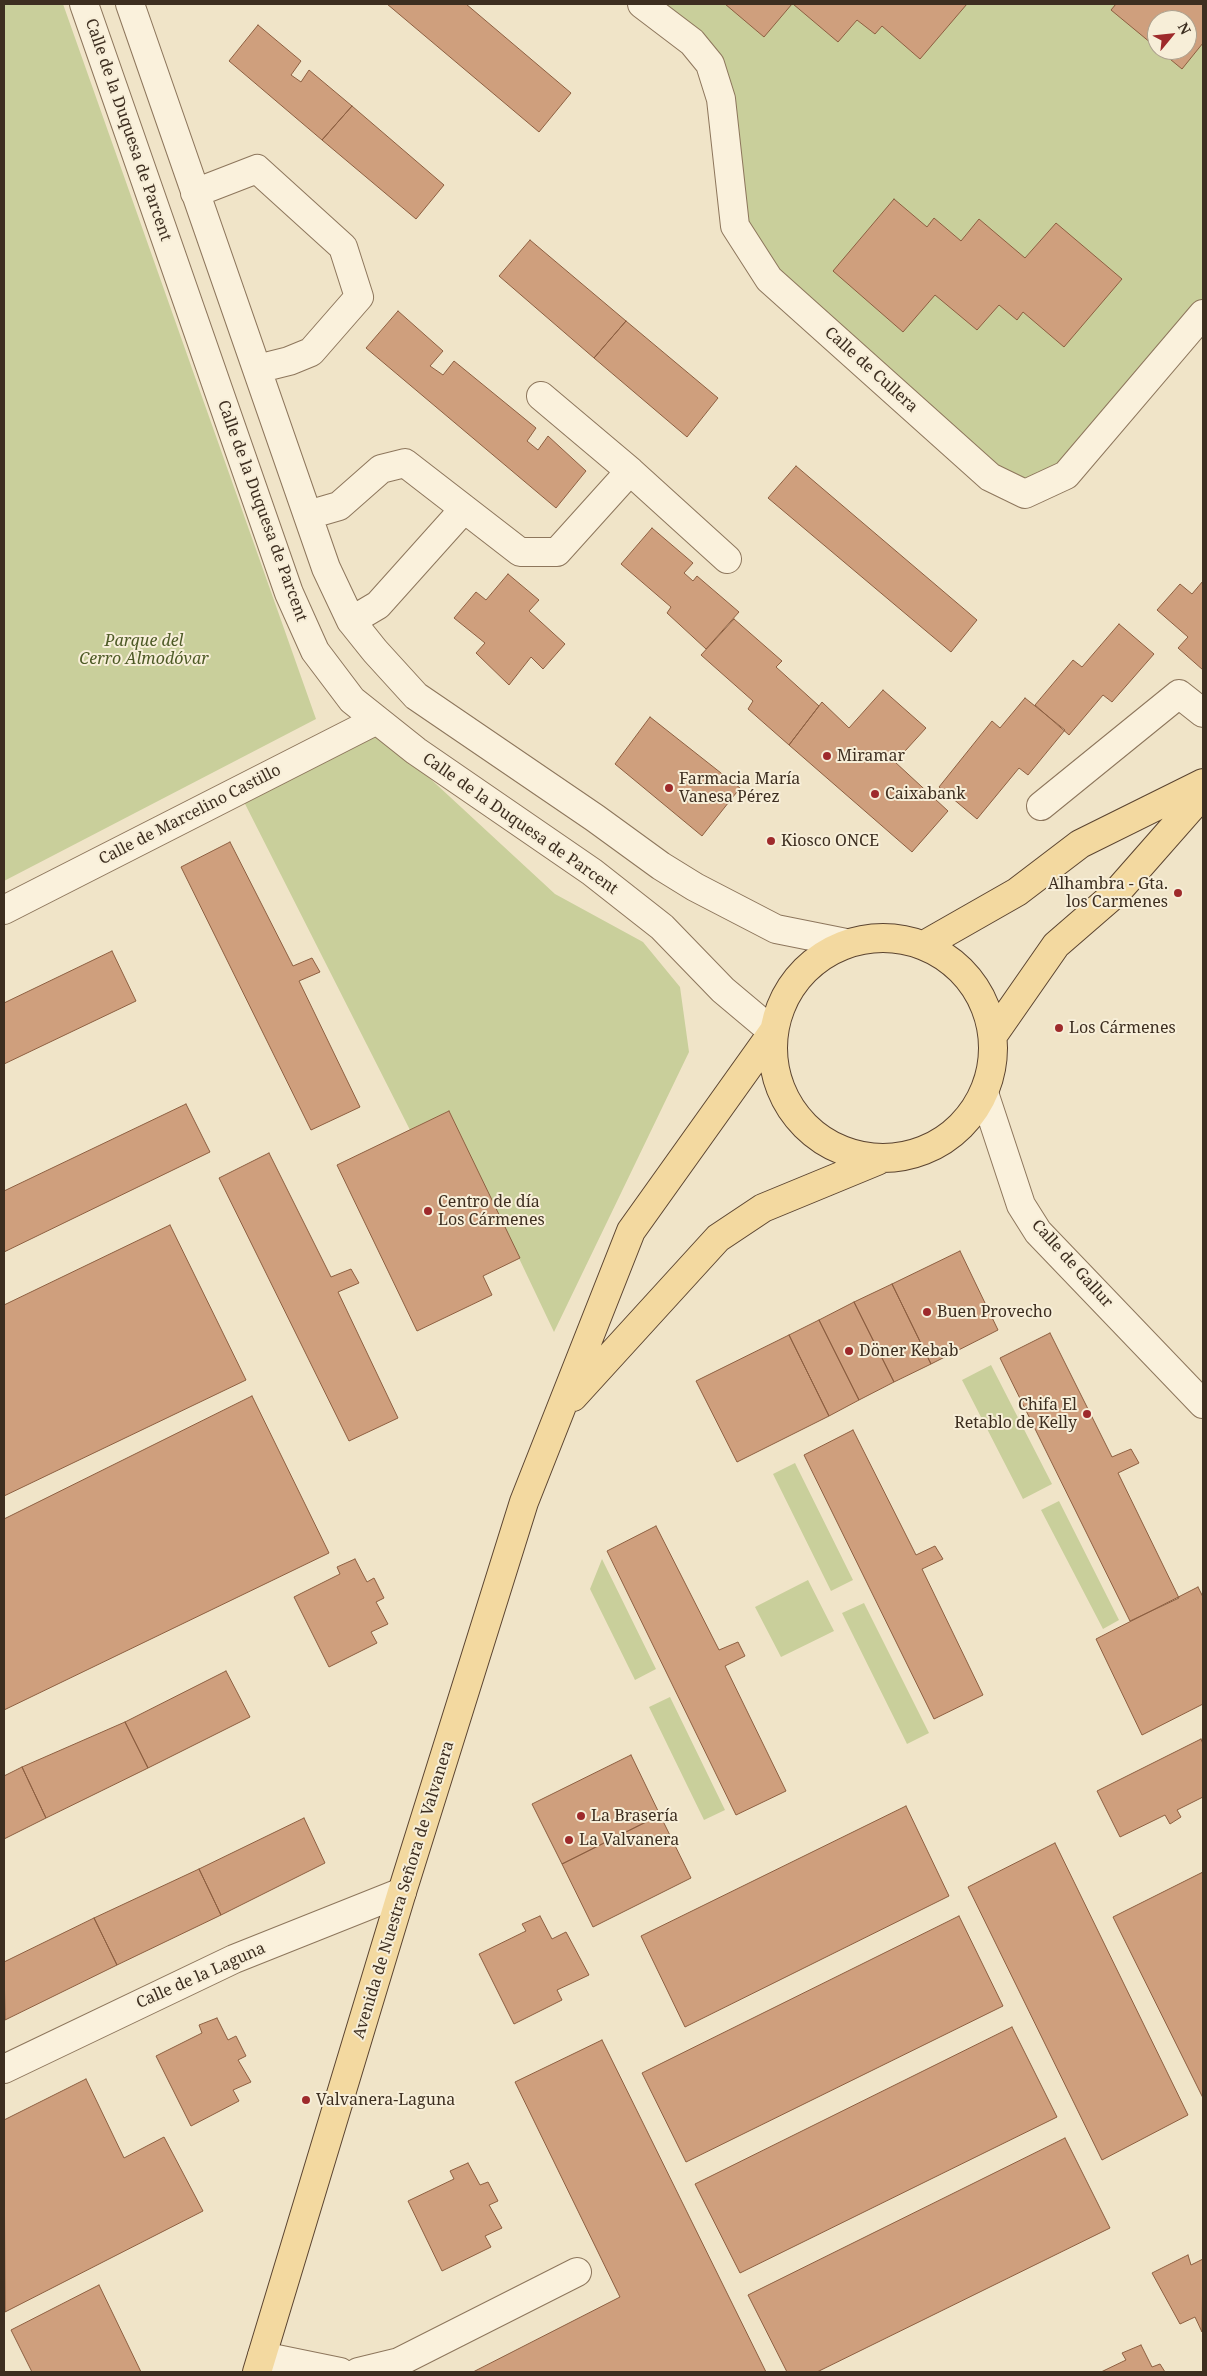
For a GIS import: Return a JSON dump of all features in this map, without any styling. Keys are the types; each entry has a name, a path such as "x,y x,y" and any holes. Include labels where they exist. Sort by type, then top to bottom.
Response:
{"main road":[{"path":"924,945 1017,892 1080,844 1203,784"},
{"path":"985,1096 994,1034 1056,945 1116,893 1203,794"},
{"path":"877,1161 832,1149 797,1119 776,1078 773,1032 786,994 811,964 846,943 885,937 924,945 971,980 994,1034"},
{"name":"Avenida de Nuestra Señora de Valvanera","path":"259,2364 402,1892 524,1502 631,1231 773,1032"},
{"name":"Avenida de Nuestra Señora de Valvanera","path":"560,1411 718,1238 763,1208 877,1161 932,1150 985,1096"}],"street":[{"name":"Calle de la Duquesa de Parcent","path":"84,4 289,592 315,651 352,700 416,751 615,890 662,927 723,990 773,1032"},
{"path":"130,4 326,568 351,621 375,651 416,696 595,818 661,866 695,887 776,929 846,943"},
{"name":"Calle de Cullera","path":"642,4 692,42 710,64 721,100 735,226 769,279 990,477 1024,494 1066,475 1203,314"},
{"path":"195,193 257,169 343,247 359,296 311,352 257,369"},
{"path":"541,396 630,471 727,559"},
{"path":"308,515 339,506 381,469 405,463 520,552 557,552 630,471"},
{"path":"351,621 378,605 464,509"},
{"path":"1041,806 1179,694 1203,713"},
{"name":"Calle de Marcelino Castillo","path":"4,910 377,720"},
{"name":"Calle de Gallur","path":"985,1096 1021,1205 1038,1232 1203,1404"},
{"name":"Calle de la Laguna","path":"4,2069 234,1959 402,1892"},
{"path":"358,2372 399,2362 577,2272"},
{"path":"259,2364 340,2372"}],"green space":[{"name":"Parque del Cerro Almodóvar","path":"4,4 63,4 316,719 4,881"},
{"path":"642,4 1203,4 1203,314 1066,475 1025,494 769,279 735,226 710,64"},
{"path":"370,723 555,894 643,942 680,987 689,1052 554,1332 449,1111 410,1130 238,790"},
{"path":"991,1365 1052,1484 1023,1499 962,1380"},
{"path":"795,1463 853,1580 831,1591 773,1474"},
{"path":"1059,1501 1119,1620 1103,1629 1041,1510"},
{"path":"602,1559 656,1669 635,1680 590,1589"},
{"path":"808,1580 834,1631 781,1657 755,1607"},
{"path":"864,1603 929,1733 907,1744 842,1613"},
{"path":"670,1697 725,1810 704,1820 649,1707"}],"building":[{"path":"387,4 466,4 571,93 539,132"},
{"path":"725,4 792,4 764,37"},
{"path":"793,4 967,4 920,59 882,26 875,34 857,20 838,42"},
{"path":"1116,4 1203,4 1203,43 1197,50 1197,10 1147,10 1147,40 1111,10"},
{"path":"258,25 301,61 291,75 301,82 309,70 352,106 322,140 229,61"},
{"path":"1171,60 1189,60 1182,69"},
{"path":"352,106 444,185 416,219 322,140"},
{"path":"894,199 927,227 934,218 961,241 979,219 1025,258 1056,223 1122,279 1064,347 1023,312 1017,320 999,305 977,330 935,295 903,332 833,271"},
{"path":"530,240 626,321 594,358 499,276"},
{"path":"398,311 443,351 430,366 443,375 454,361 536,428 527,441 538,450 548,436 586,471 556,508 366,348"},
{"path":"626,321 718,398 687,437 594,358"},
{"path":"796,466 977,620 951,652 768,498"},
{"path":"652,528 693,563 684,573 693,581 697,576 739,612 706,649 667,613 671,607 621,564"},
{"path":"508,574 539,600 529,611 565,644 543,669 531,657 509,685 476,653 485,643 454,618 476,592 486,600"},
{"path":"1203,581 1203,670 1178,648 1188,637 1157,610 1180,584 1192,594"},
{"path":"734,619 782,661 776,667 819,706 789,745 748,709 753,701 701,655"},
{"path":"1119,624 1154,654 1112,702 1103,695 1069,735 1035,705 1073,660 1082,667"},
{"path":"883,690 926,728 895,762 948,811 912,852 789,745 822,702 849,728"},
{"path":"1025,698 1065,730 1028,775 1019,768 977,819 939,787 992,721 1000,728"},
{"path":"650,717 740,788 702,836 615,764"},
{"path":"230,842 293,966 312,958 320,972 299,981 360,1107 311,1130 181,867"},
{"path":"112,951 136,1001 4,1064 4,1003"},
{"path":"186,1104 210,1152 4,1252 4,1191"},
{"name":"Centro de día Los Cármenes","path":"449,1111 520,1258 483,1276 492,1295 417,1331 337,1165"},
{"path":"269,1153 331,1277 351,1269 359,1283 338,1292 398,1418 349,1441 219,1178"},
{"path":"170,1225 246,1380 4,1496 4,1305"},
{"path":"960,1251 998,1330 931,1364 892,1284"},
{"path":"892,1284 931,1364 894,1382 854,1302"},
{"path":"854,1302 894,1382 859,1400 819,1320"},
{"path":"819,1320 859,1400 829,1416 789,1335"},
{"path":"1050,1333 1112,1457 1131,1449 1139,1463 1118,1473 1179,1598 1130,1621 1000,1358"},
{"path":"789,1335 829,1416 737,1462 696,1381"},
{"path":"252,1396 329,1553 4,1710 4,1519"},
{"path":"853,1430 916,1555 935,1546 943,1559 922,1569 983,1695 934,1719 804,1455"},
{"path":"656,1526 719,1650 738,1642 745,1656 725,1666 786,1791 736,1815 607,1551"},
{"path":"355,1559 367,1582 374,1578 384,1598 376,1602 388,1624 371,1632 377,1643 329,1667 294,1597 340,1574 337,1567"},
{"path":"1198,1587 1203,1597 1203,1704 1142,1735 1096,1639"},
{"path":"226,1671 250,1717 148,1768 125,1722"},
{"path":"125,1722 148,1768 46,1818 22,1767"},
{"path":"1201,1739 1203,1744 1203,1797 1177,1810 1181,1817 1170,1824 1165,1815 1120,1837 1097,1791"},
{"path":"631,1755 660,1815 562,1864 532,1804"},
{"path":"22,1767 46,1818 4,1839 4,1776"},
{"path":"906,1806 949,1896 685,2027 641,1936"},
{"path":"660,1815 691,1878 593,1927 562,1864"},
{"path":"304,1818 325,1863 221,1915 199,1869"},
{"path":"1055,1843 1188,2115 1102,2160 968,1887"},
{"path":"199,1869 221,1915 117,1965 94,1918"},
{"path":"1203,1872 1203,2098 1113,1917"},
{"path":"540,1916 552,1939 566,1932 589,1975 557,1990 562,2000 514,2024 479,1954 526,1931 522,1924"},
{"path":"959,1916 1003,2006 686,2162 642,2073"},
{"path":"94,1918 117,1965 5,2020 4,1962"},
{"path":"217,2018 228,2040 236,2036 246,2056 238,2060 251,2082 233,2090 239,2101 191,2126 156,2056 202,2033 199,2025"},
{"path":"1012,2027 1057,2117 740,2273 695,2184"},
{"path":"602,2040 766,2372 473,2372 620,2297 515,2082"},
{"path":"86,2079 124,2158 164,2137 203,2211 5,2312 4,2120"},
{"path":"1065,2138 1110,2228 817,2372 787,2372 748,2295"},
{"path":"468,2163 480,2185 488,2182 498,2201 489,2205 502,2228 485,2236 491,2247 442,2271 408,2201 454,2179 450,2171"},
{"path":"1188,2255 1191,2265 1203,2259 1202,2332 1195,2317 1180,2324 1152,2273"},
{"path":"99,2285 141,2372 32,2372 11,2330"},
{"path":"1141,2345 1152,2367 1160,2364 1165,2372 1101,2372 1126,2360 1122,2353"}],"place":[{"name":"Miramar","path":"827,756"},
{"name":"Farmacia María Vanesa Pérez","path":"669,788"},
{"name":"Caixabank","path":"875,794"},
{"name":"Kiosco ONCE","path":"771,841"},
{"name":"Alhambra - Gta. los Carmenes","path":"1178,893"},
{"name":"Los Cármenes","path":"1059,1028"},
{"name":"Centro de día Los Cármenes","path":"428,1211"},
{"name":"Buen Provecho","path":"927,1312"},
{"name":"Döner Kebab","path":"849,1351"},
{"name":"Chifa El Retablo de Kelly","path":"1087,1414"},
{"name":"La Brasería","path":"581,1816"},
{"name":"La Valvanera","path":"569,1840"},
{"name":"Valvanera-Laguna","path":"306,2100"}]}
